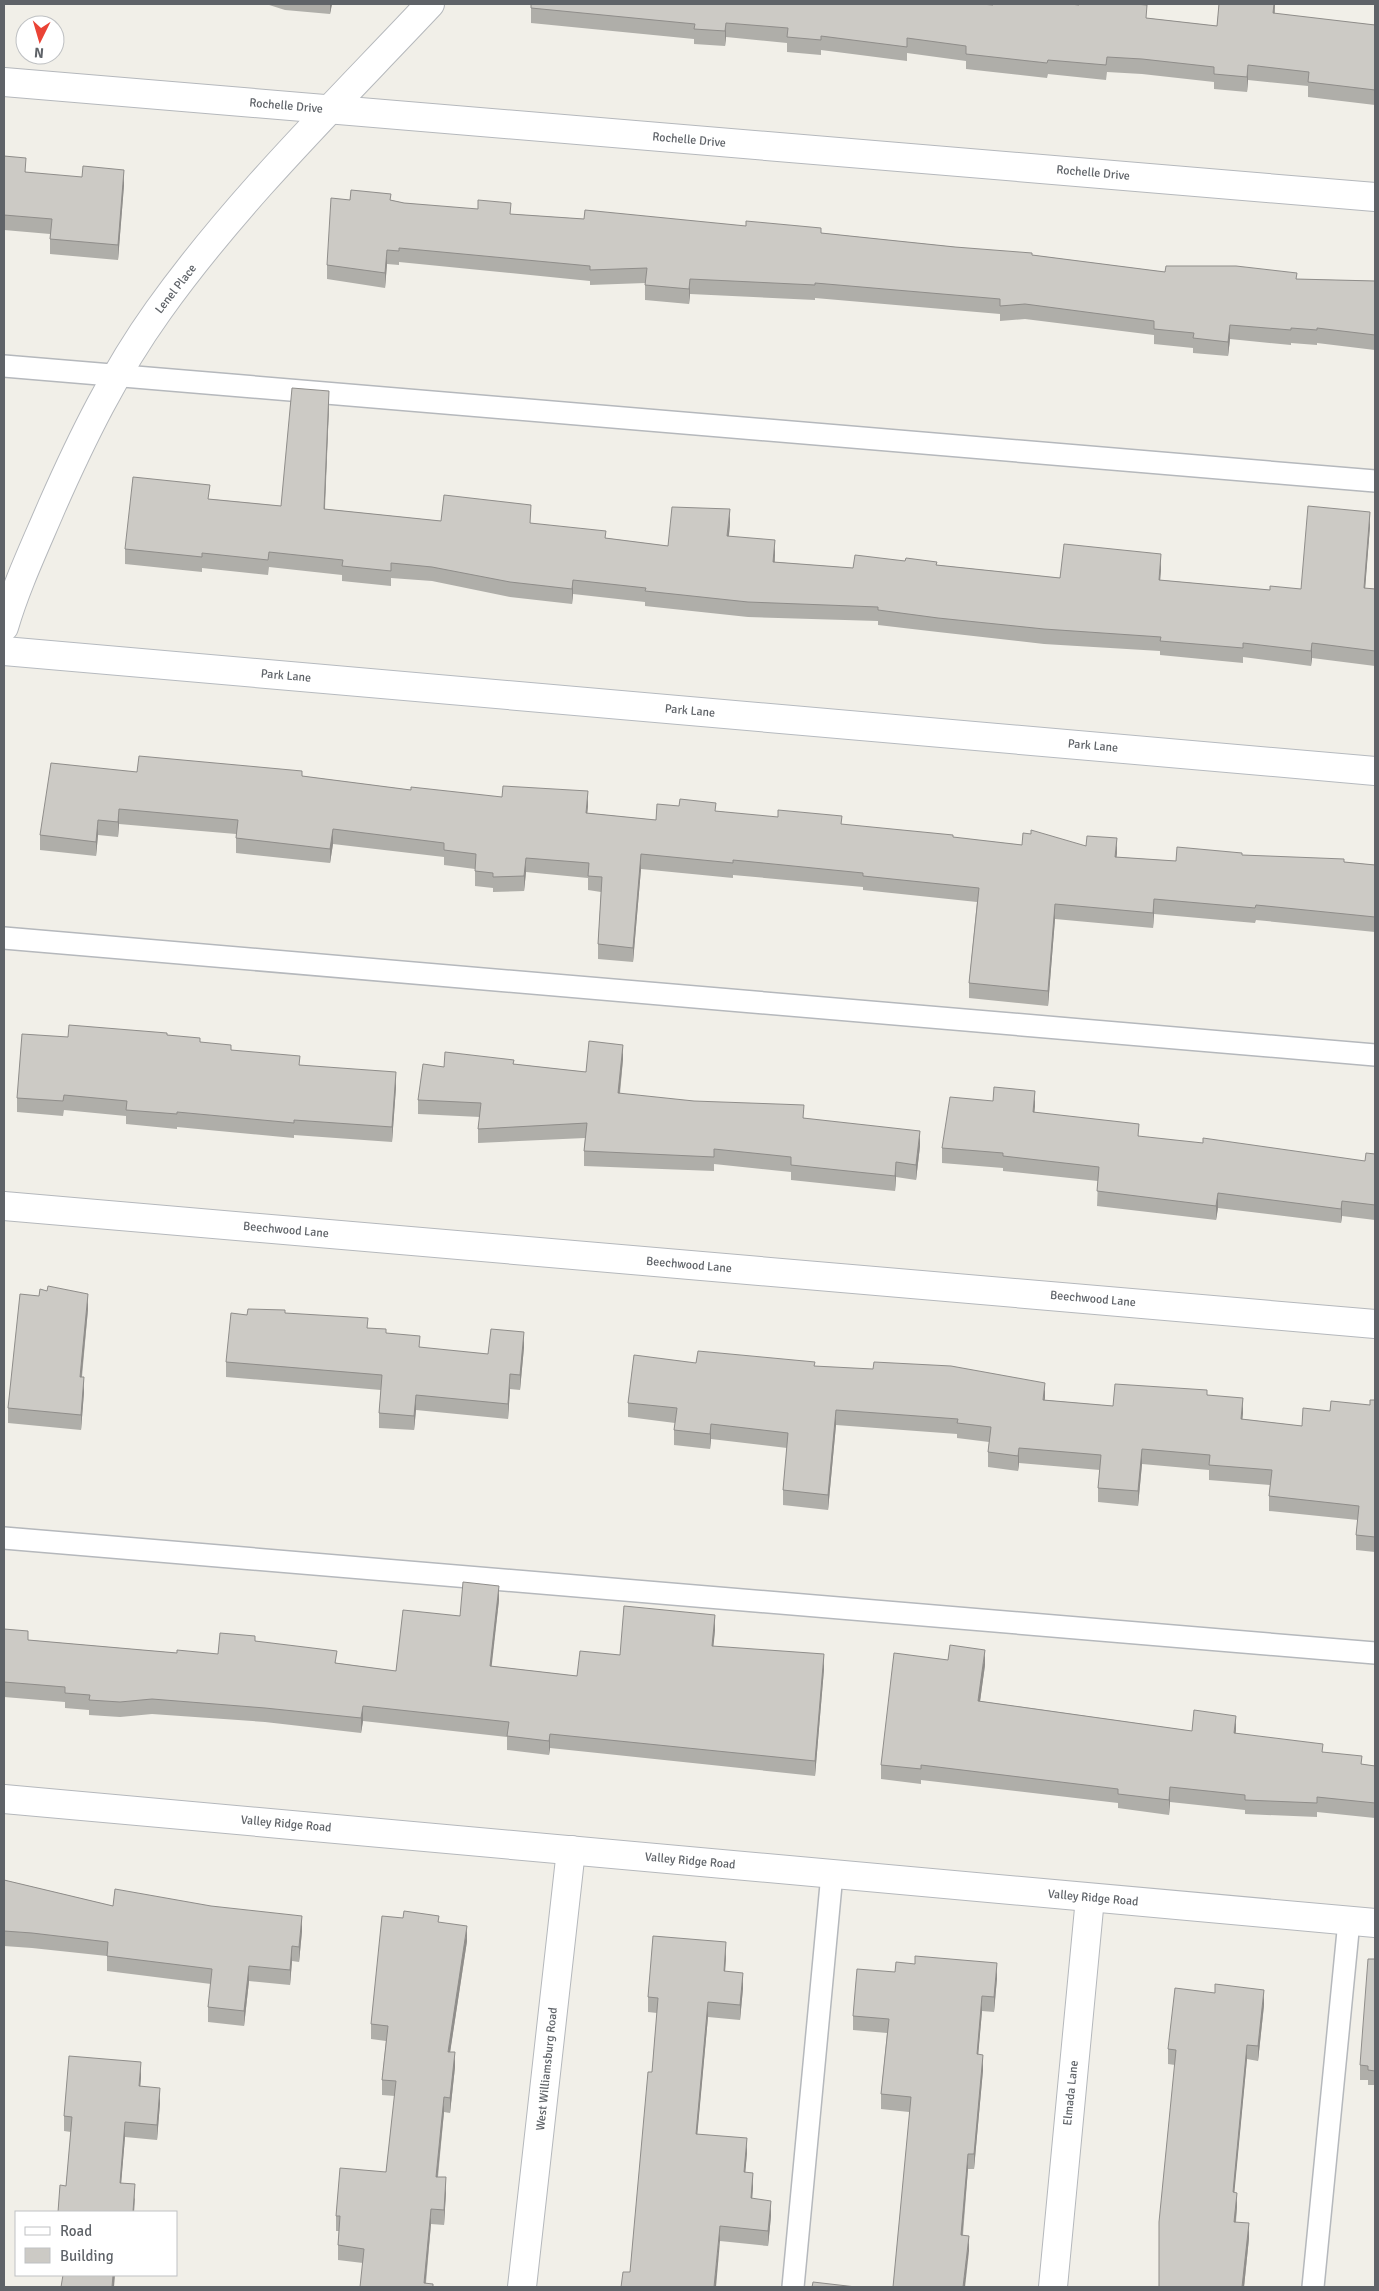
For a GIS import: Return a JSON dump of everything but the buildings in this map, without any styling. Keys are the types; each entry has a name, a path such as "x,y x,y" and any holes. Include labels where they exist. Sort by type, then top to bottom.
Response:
{"street":[{"name":"Lenel Place","path":"4,627 69,468 116,375 158,310 242,205 430,4"},
{"name":"Rochelle Drive","path":"4,82 1375,197"},
{"name":"Park Lane","path":"4,651 1375,771"},
{"name":"Beechwood Lane","path":"4,1206 1375,1324"},
{"name":"Valley Ridge Road","path":"4,1799 1375,1923"},
{"name":"West Williamsburg Road","path":"522,2287 571,1850"},
{"name":"Elmada Lane","path":"1052,2287 1090,1898"}],"lane":[{"path":"4,366 1375,481"},
{"path":"4,938 1375,1055"},
{"path":"4,1538 1375,1653"},
{"path":"793,2287 832,1874"},
{"path":"1313,2287 1349,1921"}]}
